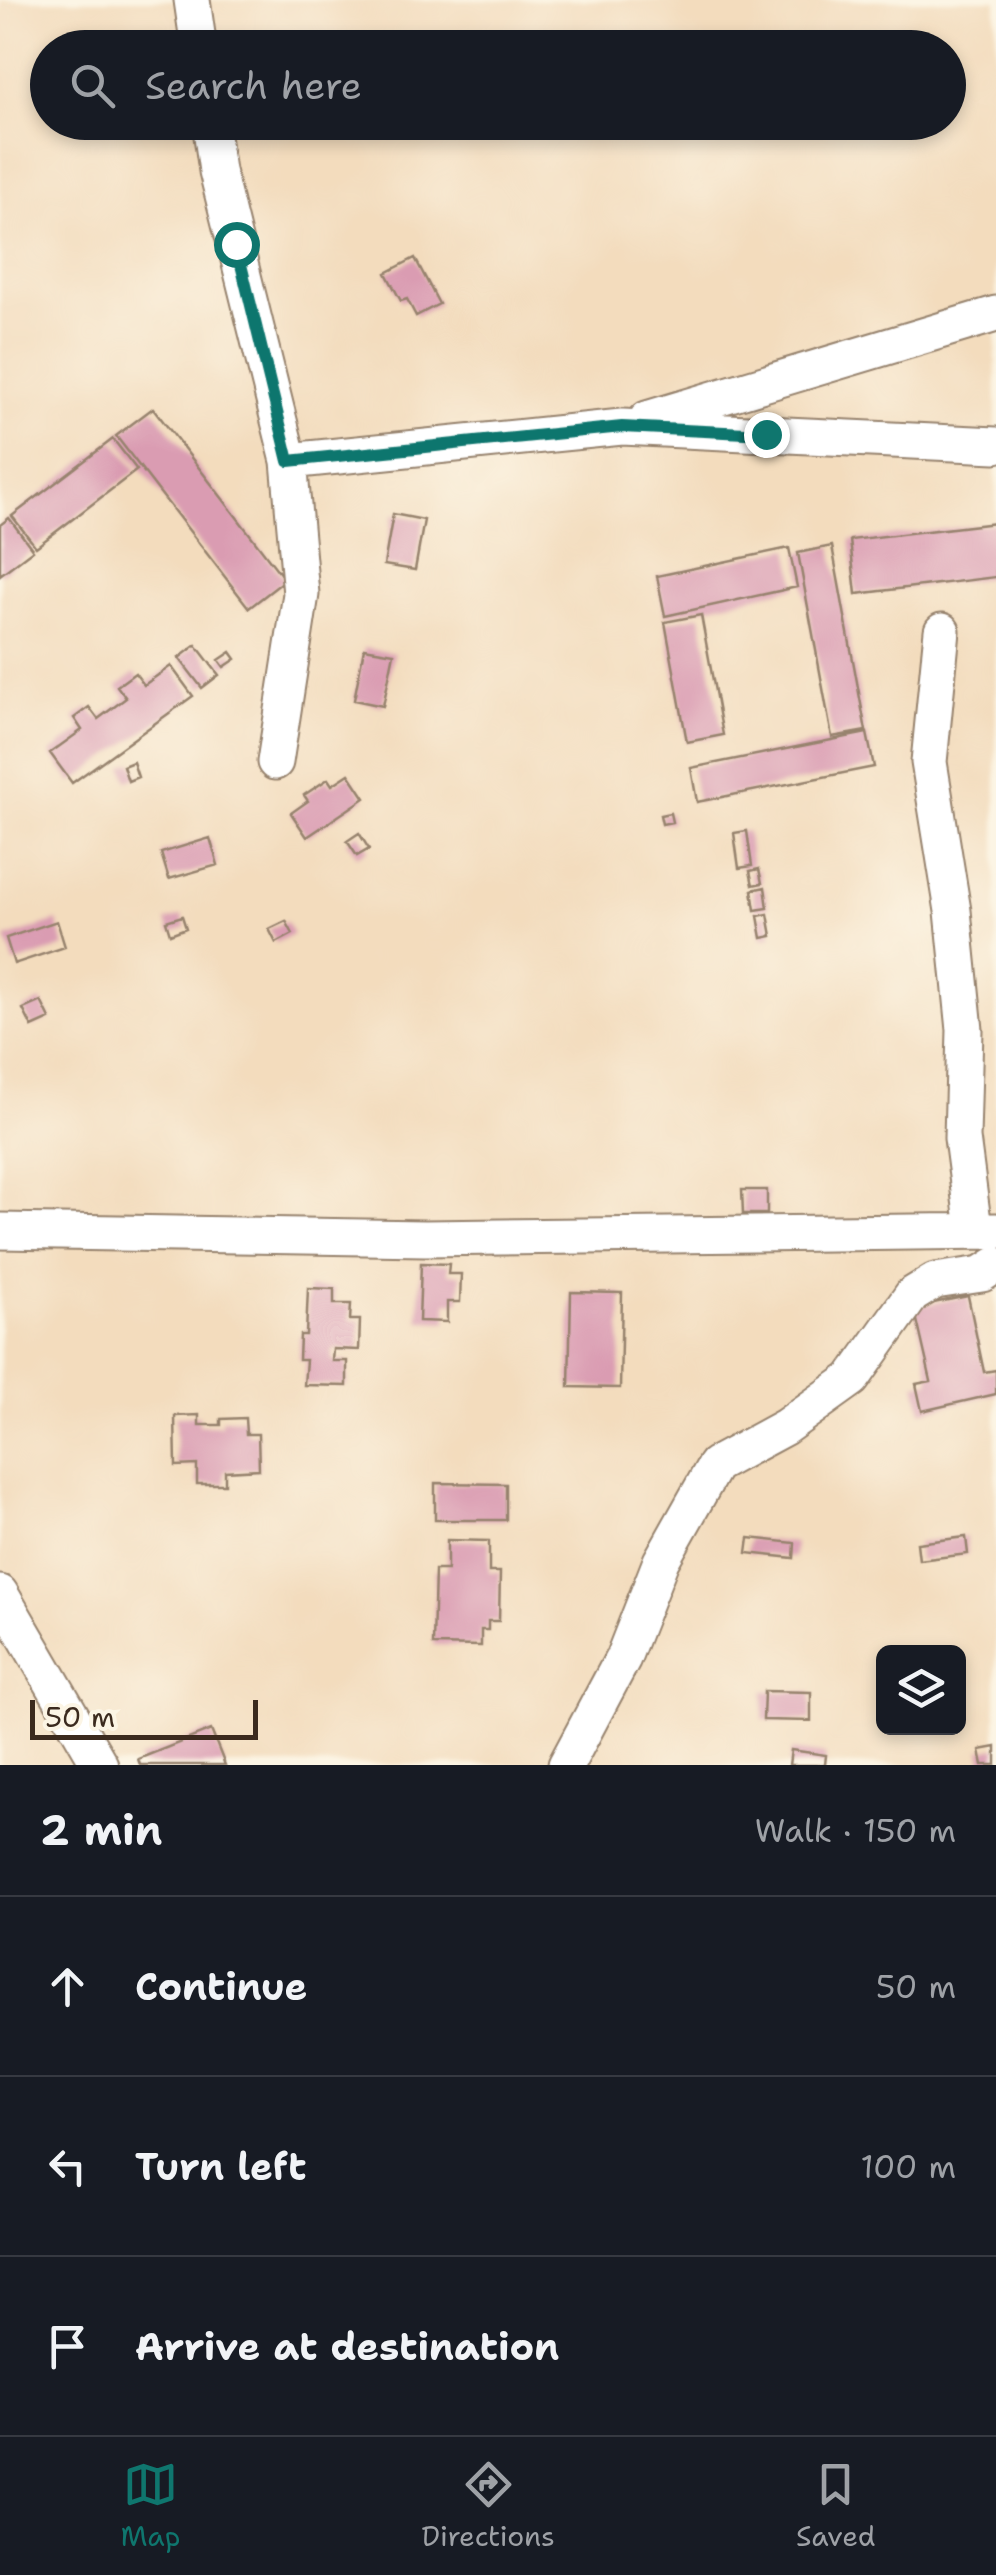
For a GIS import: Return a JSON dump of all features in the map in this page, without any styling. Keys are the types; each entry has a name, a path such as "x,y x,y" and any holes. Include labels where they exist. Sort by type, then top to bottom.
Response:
{"street":[{"path":"192,0 196,30"},
{"path":"213,140 289,461 301,594 275,762"},
{"path":"622,427 996,314"},
{"path":"289,461 622,427 996,445"},
{"path":"0,1231 425,1238 985,1230 962,1138 965,1030 953,910 929,762 942,631"},
{"path":"566,1765 623,1658 661,1561 715,1465 785,1428 852,1379 912,1295 935,1281 982,1274 996,1265"},
{"path":"0,1593 100,1765"}],"building":[{"path":"415,258 439,304 416,316 407,299 401,301 386,273"},
{"path":"153,408 285,580 249,608 116,436"},
{"path":"113,439 137,470 36,547 12,516"},
{"path":"393,514 424,520 415,570 384,565"},
{"path":"9,518 33,550 0,575 0,525"},
{"path":"996,523 996,577 856,594 850,540"},
{"path":"832,546 866,731 832,737 798,553"},
{"path":"789,548 797,587 665,616 657,576"},
{"path":"701,615 723,735 687,742 665,622"},
{"path":"196,645 219,675 202,688 179,658"},
{"path":"364,648 394,653 383,706 354,700"},
{"path":"231,652 236,659 224,667 219,660"},
{"path":"171,666 193,696 72,783 50,753 82,730 74,718 89,707 98,719 126,698 117,686 135,673 144,685"},
{"path":"867,733 874,767 697,802 691,768"},
{"path":"133,762 138,777 128,781 123,766"},
{"path":"349,774 365,798 307,837 291,813 308,801 304,795 328,779 332,785"},
{"path":"670,813 672,822 662,824 660,815"},
{"path":"747,831 752,866 739,868 734,833"},
{"path":"359,833 369,849 357,856 347,841"},
{"path":"210,838 218,865 169,879 161,853"},
{"path":"759,869 762,883 753,885 750,871"},
{"path":"765,887 768,908 755,910 752,890"},
{"path":"768,914 772,936 762,938 758,916"},
{"path":"182,916 186,928 170,934 166,921"},
{"path":"57,921 65,947 14,964 6,938"},
{"path":"286,921 293,934 276,943 269,929"},
{"path":"41,1001 50,1019 32,1027 23,1009"},
{"path":"742,1190 767,1190 767,1214 743,1214"},
{"path":"421,1263 449,1264 448,1274 461,1274 460,1302 447,1302 447,1322 419,1321"},
{"path":"308,1288 334,1289 334,1304 351,1304 350,1320 360,1320 359,1350 333,1349 332,1361 347,1361 347,1386 304,1385 306,1360 299,1360 300,1335 306,1335"},
{"path":"571,1292 622,1293 620,1388 569,1387"},
{"path":"968,1296 984,1372 996,1370 996,1394 922,1411 916,1384 931,1381 914,1307"},
{"path":"199,1415 199,1425 221,1425 221,1419 245,1418 246,1434 258,1434 259,1469 225,1471 225,1484 197,1484 197,1465 176,1466 175,1416"},
{"path":"435,1483 506,1484 506,1520 435,1520"},
{"path":"966,1537 968,1554 919,1560 917,1543"},
{"path":"749,1538 795,1543 794,1558 747,1553"},
{"path":"447,1540 489,1541 489,1572 500,1572 499,1621 488,1621 488,1630 481,1630 481,1646 433,1645 435,1570 447,1570"},
{"path":"764,1691 811,1692 811,1721 763,1720"},
{"path":"211,1730 225,1765 140,1765 138,1759"},
{"path":"996,1747 996,1765 983,1765 980,1750"},
{"path":"791,1750 826,1755 825,1765 789,1765"}],"route":[{"path":"236,244 289,461 622,427 766,434"}]}
